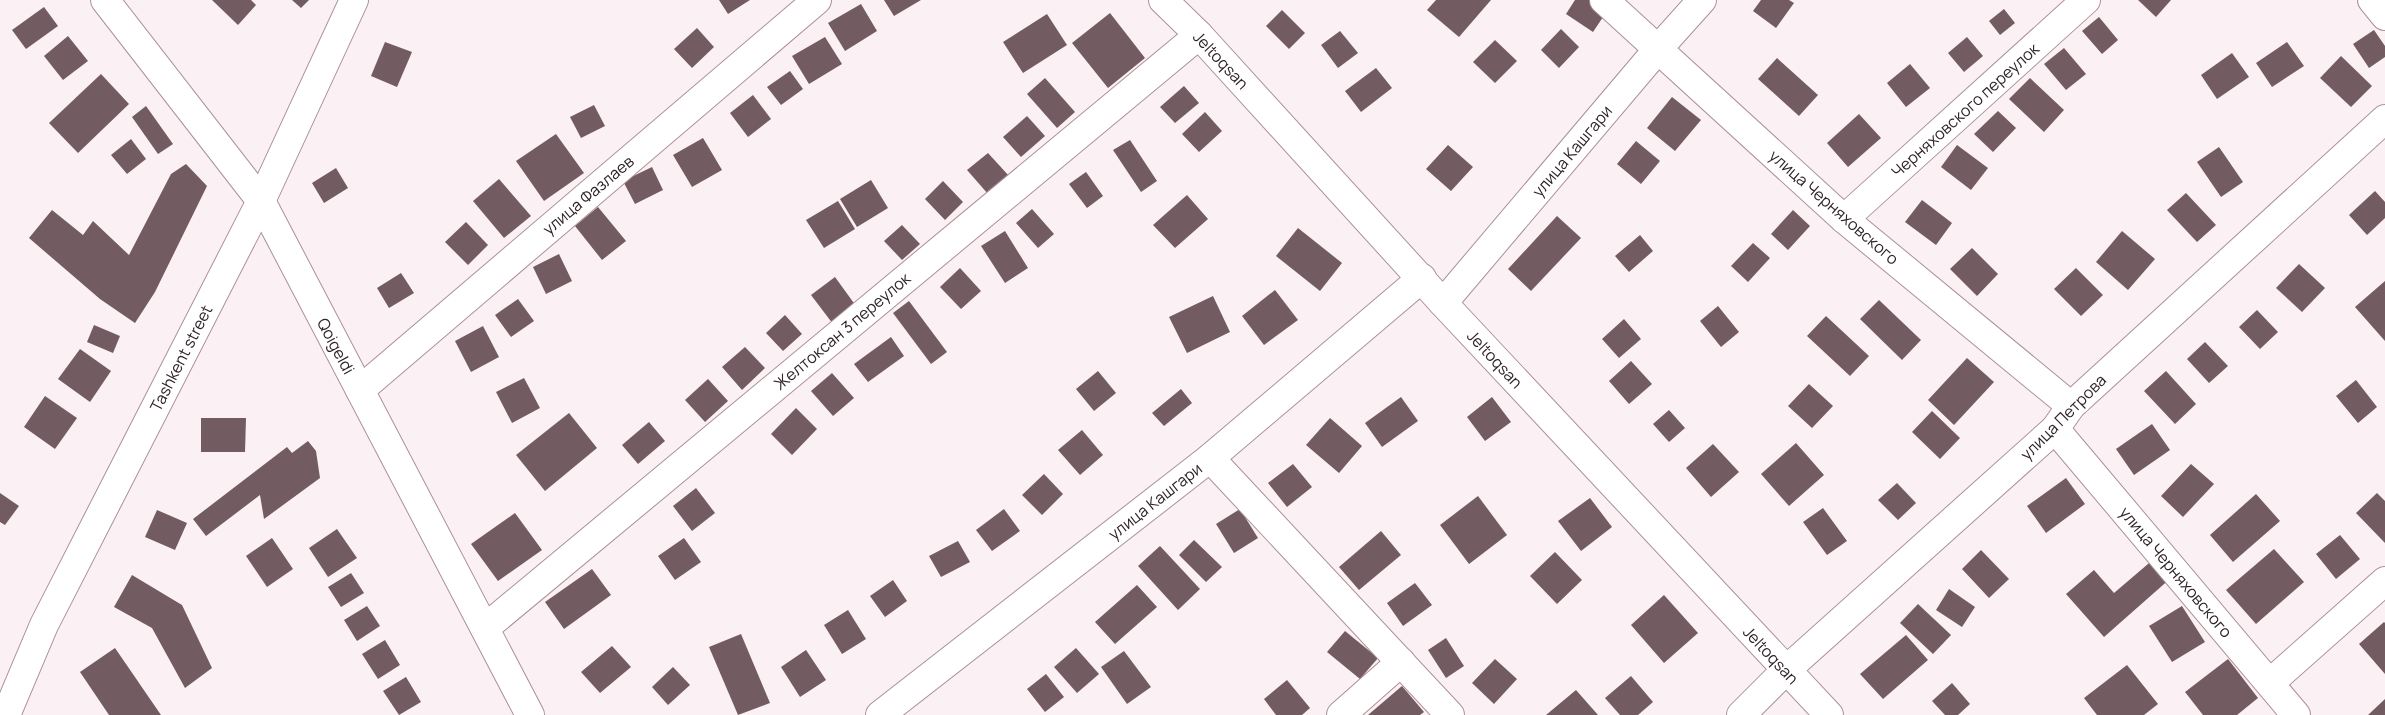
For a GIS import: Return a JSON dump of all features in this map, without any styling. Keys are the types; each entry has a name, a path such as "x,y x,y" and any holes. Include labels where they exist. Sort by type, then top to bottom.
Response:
{"street":[{"name":"Qoigeldi","path":"105,0 261,201 530,715"},
{"name":"Tashkent street","path":"6,715 44,625 261,201 354,0"},
{"name":"улица Фазлаев","path":"360,390 817,0"},
{"name":"Jeltoqsan","path":"1163,0 1199,35 1443,303 1785,671 1829,715"},
{"name":"улица Черняховского","path":"1604,0 1844,219 2071,406"},
{"name":"улица Кашгари","path":"1443,303 1658,49 1702,0"},
{"name":"Черняховского переулок","path":"1844,219 2086,0"},
{"path":"2372,0 2385,16"},
{"name":"Желтоксан 3 переулок","path":"485,628 1199,35"},
{"name":"улица Петрова","path":"1741,715 1785,671 2055,429 2071,406 2385,119"},
{"name":"улица Кашгари","path":"880,715 1210,458 1422,278"},
{"name":"улица Черняховского","path":"2055,429 2296,715"},
{"path":"1210,458 1450,715"},
{"path":"2270,682 2385,581"},
{"path":"1341,715 1400,662"}],"building":[{"path":"212,0 251,0 256,5 238,25"},
{"path":"292,0 309,0 301,8"},
{"path":"719,0 750,0 728,14"},
{"path":"884,0 921,0 894,16"},
{"path":"1436,0 1491,0 1459,37 1427,10"},
{"path":"1575,0 1591,0 1607,11 1593,32 1566,14"},
{"path":"1761,0 1789,0 1794,3 1776,28 1753,11"},
{"path":"2138,0 2171,0 2156,17"},
{"path":"861,4 877,31 845,51 828,23"},
{"path":"44,7 58,26 26,49 12,30"},
{"path":"2004,9 2015,23 2000,35 1989,21"},
{"path":"1282,10 1305,33 1289,49 1266,26"},
{"path":"1110,13 1145,58 1108,88 1072,43"},
{"path":"1047,14 1067,45 1023,73 1003,42"},
{"path":"2099,17 2118,40 2102,54 2082,31"},
{"path":"697,28 714,47 692,68 674,49"},
{"path":"1561,29 1579,47 1559,68 1541,50"},
{"path":"2374,30 2385,46 2385,57 2369,68 2353,44"},
{"path":"1340,31 1358,53 1338,68 1321,45"},
{"path":"68,36 88,61 63,80 44,56"},
{"path":"825,37 842,64 809,84 792,56"},
{"path":"1967,37 1983,56 1964,72 1948,53"},
{"path":"1495,40 1517,61 1495,83 1473,62"},
{"path":"385,42 412,52 397,87 371,76"},
{"path":"2287,42 2304,66 2272,87 2256,63"},
{"path":"2064,48 2086,74 2066,90 2044,64"},
{"path":"2232,53 2249,77 2217,99 2201,75"},
{"path":"2341,56 2372,86 2351,107 2320,78"},
{"path":"1777,58 1818,95 1799,116 1758,79"},
{"path":"1910,64 1930,88 1906,107 1887,83"},
{"path":"1376,68 1392,88 1361,112 1345,91"},
{"path":"790,71 803,89 781,105 767,87"},
{"path":"101,74 129,104 78,153 49,123"},
{"path":"1045,78 1075,112 1057,128 1027,94"},
{"path":"2030,78 2064,110 2044,132 2009,99"},
{"path":"1184,86 1199,103 1175,123 1160,107"},
{"path":"753,95 771,119 748,137 730,113"},
{"path":"1672,97 1701,120 1675,151 1647,128"},
{"path":"594,105 605,126 581,138 570,117"},
{"path":"146,106 173,144 158,154 132,117"},
{"path":"1998,111 2016,128 1993,152 1974,134"},
{"path":"1205,112 1222,131 1199,152 1182,134"},
{"path":"1859,114 1881,138 1848,167 1827,143"},
{"path":"1027,116 1045,136 1021,157 1003,137"},
{"path":"556,134 584,173 544,201 516,161"},
{"path":"703,138 722,170 692,187 673,155"},
{"path":"131,139 146,159 127,174 111,155"},
{"path":"1130,140 1157,181 1141,192 1113,150"},
{"path":"1636,141 1660,161 1641,184 1617,164"},
{"path":"1448,145 1473,167 1451,191 1426,169"},
{"path":"1957,145 1988,168 1971,190 1941,167"},
{"path":"2219,147 2243,182 2221,197 2197,162"},
{"path":"988,153 1009,176 988,194 967,170"},
{"path":"186,164 207,186 155,292 135,323 100,299 29,238 52,210 83,235 93,221 129,255 171,174"},
{"path":"652,167 663,190 635,204 623,181"},
{"path":"336,168 348,188 324,203 312,183"},
{"path":"1086,172 1103,196 1087,208 1069,184"},
{"path":"499,179 531,216 504,238 473,201"},
{"path":"871,180 888,208 857,227 840,199"},
{"path":"943,181 963,202 945,220 925,199"},
{"path":"2375,191 2385,202 2385,218 2367,235 2349,215"},
{"path":"2186,193 2216,225 2197,242 2167,210"},
{"path":"1187,195 1208,219 1175,248 1153,225"},
{"path":"1922,200 1952,223 1936,245 1905,222"},
{"path":"838,201 855,229 824,248 806,220"},
{"path":"598,207 626,241 602,260 575,226"},
{"path":"1032,209 1054,234 1038,248 1016,223"},
{"path":"1793,210 1810,226 1788,250 1771,234"},
{"path":"1557,216 1581,238 1531,291 1508,269"},
{"path":"466,222 488,245 468,265 445,242"},
{"path":"902,225 920,244 902,260 884,241"},
{"path":"1298,228 1342,263 1320,291 1276,256"},
{"path":"1005,231 1028,268 1005,283 981,246"},
{"path":"2122,231 2155,259 2128,290 2096,262"},
{"path":"1640,235 1653,251 1629,272 1615,256"},
{"path":"1753,243 1770,258 1748,282 1731,266"},
{"path":"1972,248 1998,274 1977,296 1950,269"},
{"path":"559,254 572,281 546,294 533,267"},
{"path":"2299,264 2325,288 2302,312 2276,288"},
{"path":"960,268 981,291 961,309 940,287"},
{"path":"2076,268 2103,295 2081,316 2054,289"},
{"path":"401,273 414,293 389,308 377,288"},
{"path":"835,277 856,306 833,324 811,295"},
{"path":"2385,281 2385,341 2355,307"},
{"path":"1275,290 1298,320 1264,345 1242,316"},
{"path":"1213,296 1230,332 1187,353 1169,317"},
{"path":"518,299 534,321 511,337 495,315"},
{"path":"1879,300 1921,340 1902,360 1860,319"},
{"path":"909,301 947,352 931,364 893,313"},
{"path":"1718,306 1739,332 1721,347 1700,321"},
{"path":"2257,310 2278,332 2260,349 2239,327"},
{"path":"785,315 802,334 783,351 766,333"},
{"path":"1826,316 1869,356 1850,376 1807,336"},
{"path":"1624,319 1641,339 1619,358 1602,339"},
{"path":"94,325 120,336 113,353 87,342"},
{"path":"483,326 499,357 471,372 455,341"},
{"path":"891,337 904,356 868,382 854,364"},
{"path":"2205,342 2228,366 2209,383 2187,359"},
{"path":"745,347 765,368 742,390 722,367"},
{"path":"80,349 111,371 90,402 58,379"},
{"path":"1967,358 1994,382 1954,425 1928,400"},
{"path":"1631,361 1652,384 1629,404 1609,381"},
{"path":"1098,371 1116,393 1094,411 1076,389"},
{"path":"2166,371 2196,404 2175,424 2144,391"},
{"path":"832,373 854,398 833,416 811,391"},
{"path":"524,378 540,408 512,423 496,392"},
{"path":"708,379 728,401 705,422 685,400"},
{"path":"2356,380 2377,407 2358,423 2336,396"},
{"path":"1809,384 1833,406 1812,428 1788,406"},
{"path":"1181,389 1192,403 1164,426 1152,413"},
{"path":"45,396 77,418 55,449 24,427"},
{"path":"1401,397 1418,421 1382,447 1365,423"},
{"path":"1492,397 1511,422 1485,441 1467,417"},
{"path":"796,408 817,429 792,455 771,434"},
{"path":"1669,410 1685,428 1669,442 1653,424"},
{"path":"1932,411 1960,438 1940,459 1912,432"},
{"path":"569,413 597,448 545,491 516,455"},
{"path":"201,418 246,418 245,452 201,452"},
{"path":"1330,418 1362,446 1339,473 1306,445"},
{"path":"649,422 665,441 638,464 622,445"},
{"path":"2152,424 2170,450 2134,475 2116,449"},
{"path":"1082,430 1103,455 1080,475 1058,450"},
{"path":"308,441 316,451 320,478 264,519 260,495 206,536 193,519 287,447 292,453"},
{"path":"1796,443 1824,475 1789,506 1761,474"},
{"path":"1713,444 1739,472 1711,497 1686,468"},
{"path":"1293,464 1312,487 1287,507 1268,483"},
{"path":"2191,464 2214,484 2183,517 2161,496"},
{"path":"1044,474 1063,494 1042,515 1022,495"},
{"path":"2066,478 2085,504 2046,533 2027,506"},
{"path":"1897,483 1916,503 1898,520 1878,500"},
{"path":"696,488 715,513 692,531 673,506"},
{"path":"0,493 19,506 5,525 0,522"},
{"path":"2377,493 2385,501 2385,543 2356,513"},
{"path":"2256,494 2280,521 2233,562 2210,535"},
{"path":"1478,496 1507,535 1469,564 1440,525"},
{"path":"1590,498 1612,527 1581,551 1558,521"},
{"path":"1823,508 1847,541 1827,555 1803,522"},
{"path":"1004,509 1020,531 992,551 976,530"},
{"path":"1240,509 1258,538 1234,553 1216,524"},
{"path":"157,510 187,523 175,550 145,537"},
{"path":"515,513 542,550 498,581 471,544"},
{"path":"337,529 357,558 328,577 309,548"},
{"path":"1381,531 1401,555 1359,590 1339,567"},
{"path":"2340,535 2360,559 2336,579 2316,554"},
{"path":"272,538 293,569 267,587 246,556"},
{"path":"684,538 701,562 675,580 658,556"},
{"path":"1194,540 1222,567 1206,582 1179,555"},
{"path":"958,541 970,562 941,577 929,556"},
{"path":"1160,546 1200,589 1178,610 1138,566"},
{"path":"2274,549 2304,582 2256,624 2226,590"},
{"path":"1981,550 2009,579 1989,598 1962,569"},
{"path":"1555,552 1582,580 1557,604 1530,576"},
{"path":"2155,558 2172,577 2104,637 2066,594 2094,570 2114,593"},
{"path":"592,569 611,595 564,629 545,602"},
{"path":"351,573 364,593 341,607 328,587"},
{"path":"132,575 182,605 212,668 185,688 152,628 114,607"},
{"path":"893,580 907,601 885,617 870,596"},
{"path":"1415,583 1432,605 1403,626 1387,603"},
{"path":"1137,585 1157,607 1115,644 1095,622"},
{"path":"1949,589 1975,607 1962,627 1936,610"},
{"path":"1664,595 1698,633 1664,663 1631,625"},
{"path":"1918,604 1951,635 1933,654 1900,623"},
{"path":"367,606 380,626 357,641 344,620"},
{"path":"2182,606 2205,642 2172,662 2149,626"},
{"path":"848,610 866,639 842,654 824,625"},
{"path":"2385,623 2385,674 2359,644"},
{"path":"1345,631 1378,658 1360,679 1327,652"},
{"path":"741,634 770,703 738,715 709,647"},
{"path":"1906,635 1928,660 1883,699 1860,674"},
{"path":"1446,638 1464,666 1446,678 1428,650"},
{"path":"385,640 400,665 378,679 362,654"},
{"path":"612,646 631,667 600,693 581,672"},
{"path":"115,648 161,715 109,715 80,672"},
{"path":"1076,648 1099,674 1077,693 1054,667"},
{"path":"806,650 826,680 800,697 781,667"},
{"path":"1124,651 1151,687 1127,704 1101,667"},
{"path":"1495,659 1517,679 1494,704 1472,683"},
{"path":"2228,659 2258,698 2237,715 2203,715 2185,692"},
{"path":"2127,665 2158,704 2144,715 2097,715 2084,698"},
{"path":"673,667 690,685 668,705 652,687"},
{"path":"1046,674 1064,697 1045,712 1027,689"},
{"path":"1631,676 1653,702 1638,715 1620,715 1605,698"},
{"path":"406,677 421,702 399,715 383,691"},
{"path":"1287,680 1310,708 1302,715 1276,715 1264,699"},
{"path":"1952,683 1970,704 1958,715 1945,715 1932,701"},
{"path":"1402,686 1424,712 1420,715 1368,715"},
{"path":"1576,690 1598,715 1546,715"},
{"path":"2385,699 2385,715 2368,715"}]}
